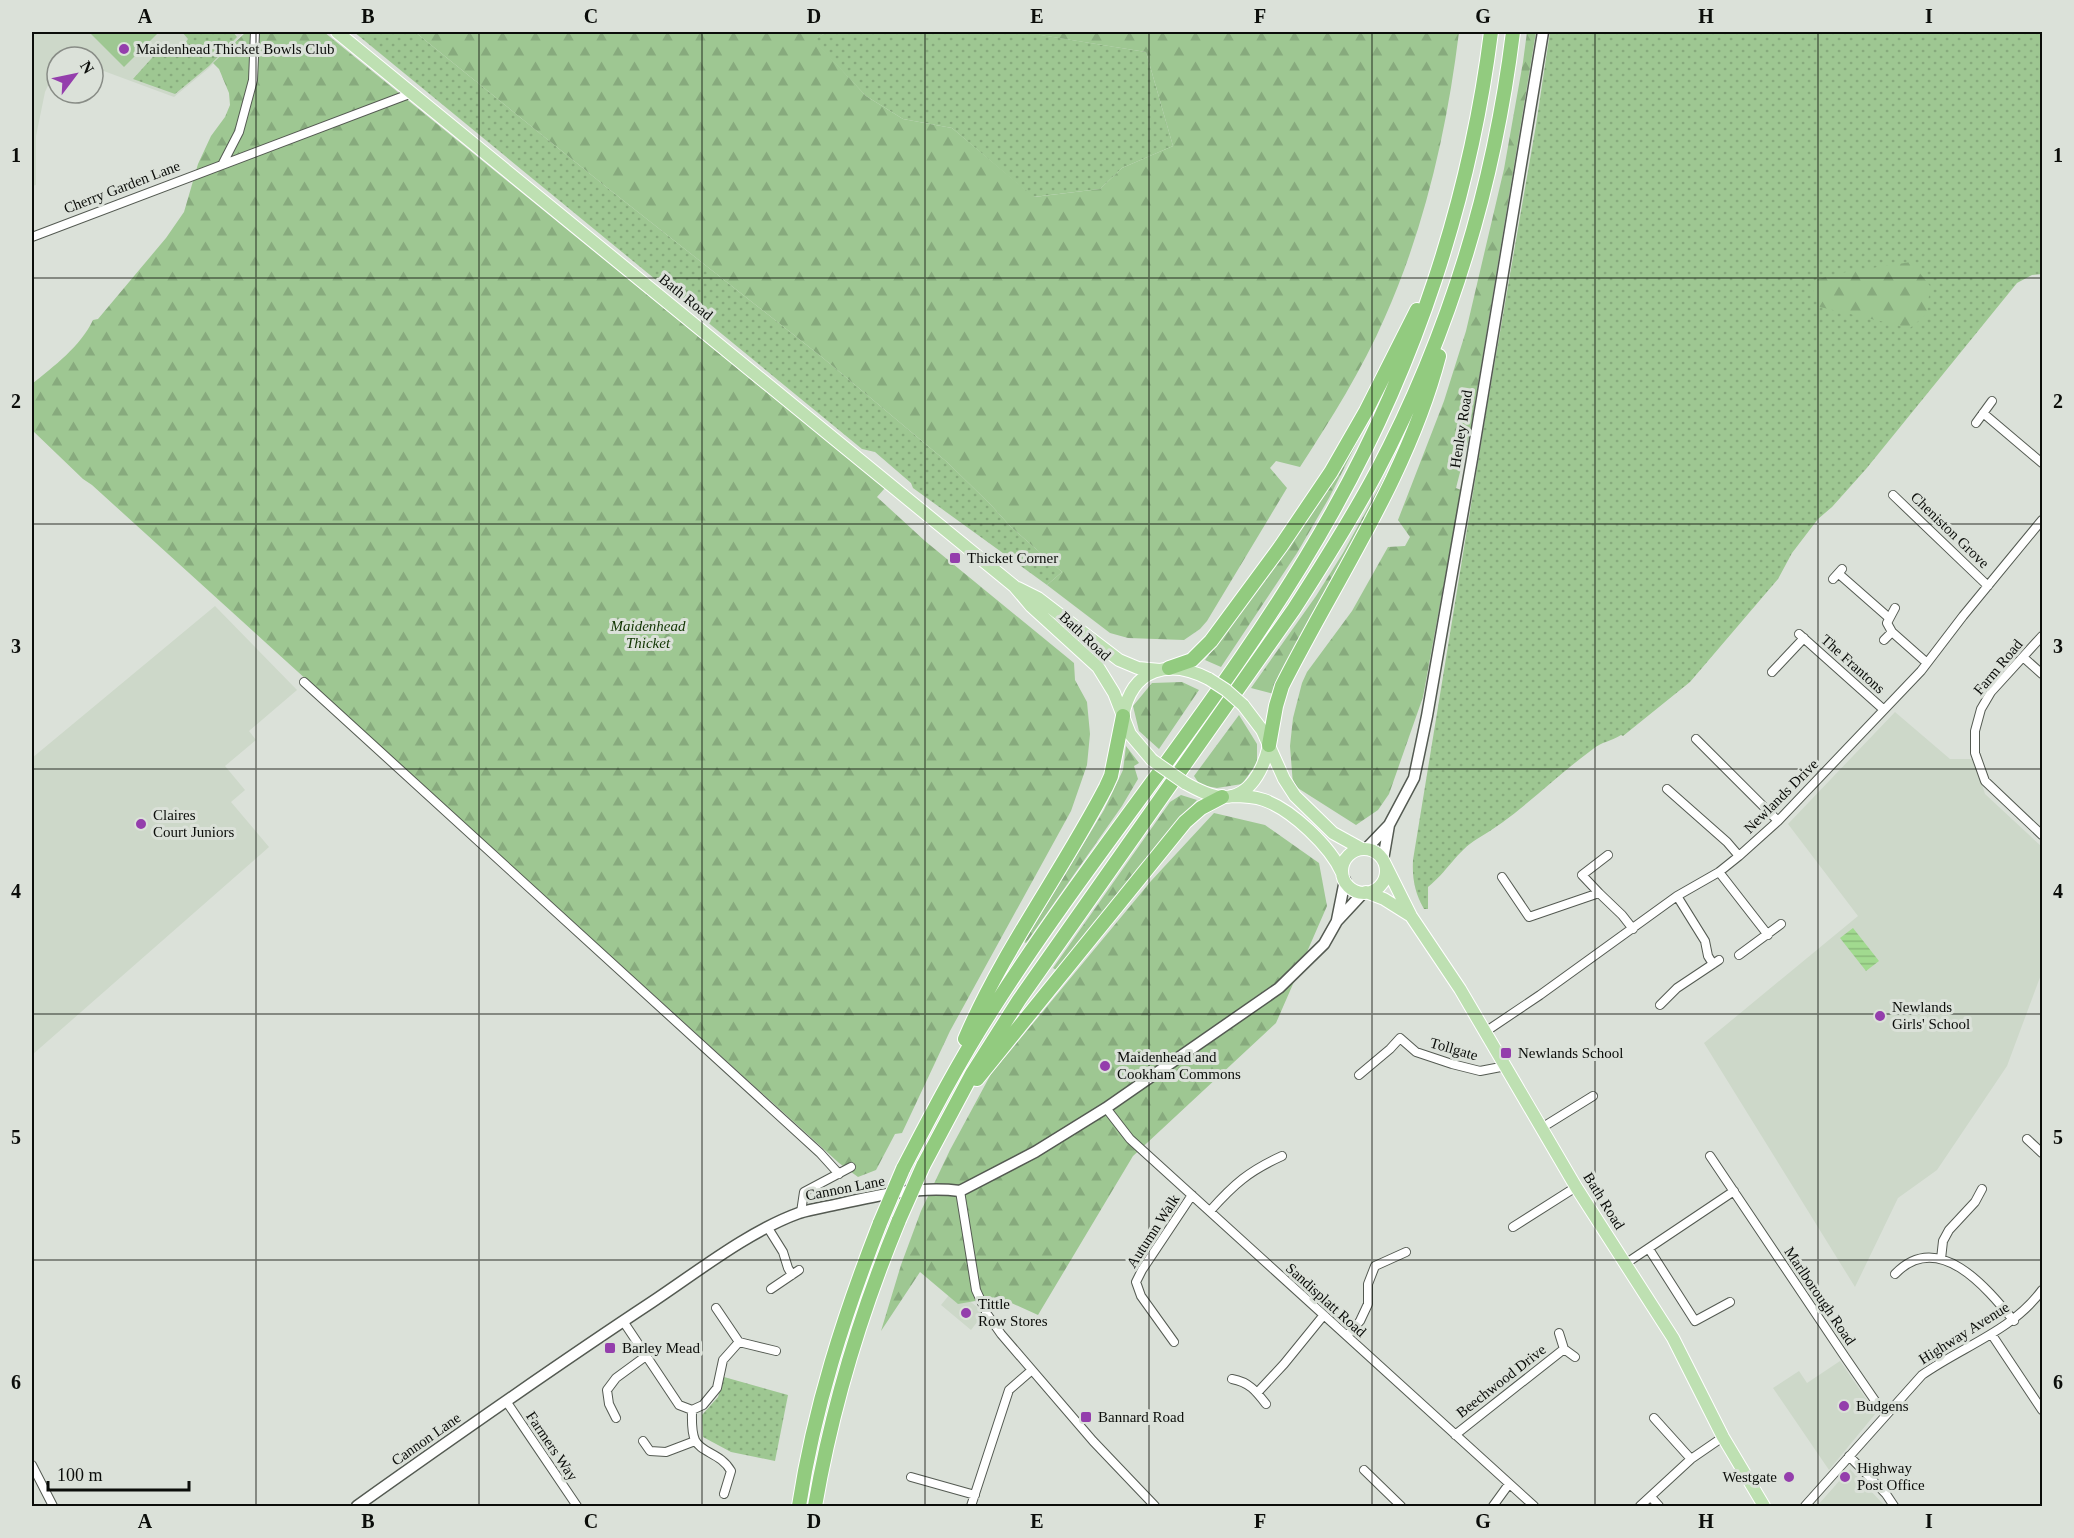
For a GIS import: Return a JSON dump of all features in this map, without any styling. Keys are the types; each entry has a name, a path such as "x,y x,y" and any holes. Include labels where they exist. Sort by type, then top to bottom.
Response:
{"highway":[{"path":"943,1091 987,1017 1217,690 1305,559 1349,482 1382,414 1416,334 1443,255 1474,140 1491,32"},
{"path":"1269,745 1282,686 1354,556 1383,500 1412,435 1438,359 1453,295 1475,223 1503,103 1513,32"},
{"path":"1165,669 1192,660 1211,641 1312,502 1366,411 1443,255"},
{"path":"815,1506 830,1433 850,1356 878,1271 923,1166 989,1046 1019,1000 1294,609 1328,556 1392,441 1426,366 1453,295"},
{"path":"799,1506 817,1414 838,1337 880,1222 988,992 1106,787 1111,776 1123,716"},
{"path":"956,1104 1185,822 1201,808 1226,796"}],"main road":[{"name":"Bath Road","path":"337,32 1014,586 1031,606 1098,667 1111,687 1123,716"},
{"name":"Bath Road","path":"1014,586 1038,598 1119,660 1138,668 1165,669"},
{"path":"1165,669 1192,672 1209,679 1243,705 1259,725 1287,785 1301,803 1333,833 1364,849 1378,853 1384,862 1386,872 1382,884 1375,890 1365,892 1352,889 1329,850 1279,807 1260,798 1226,796 1199,790 1152,760 1135,741 1123,716 1133,687 1146,676 1165,669"},
{"path":"1226,796 1244,789 1256,779 1265,761 1269,745"},
{"path":"1343,877 1346,858 1353,852 1364,849"},
{"name":"Bath Road","path":"1384,862 1411,916 1460,989 1543,1127 1576,1187 1673,1338 1723,1437 1764,1506"},
{"name":"Bath Road","path":"1365,892 1384,899 1411,916"}],"street":[{"path":"223,163 239,132 253,80 255,32"},
{"name":"Henley Road","path":"1364,849 1389,825 1414,778 1427,716 1543,32"},
{"name":"Cherry Garden Lane","path":"32,237 412,93"},
{"path":"1976,423 1992,401"},
{"path":"1983,413 2043,463"},
{"name":"Cheniston Grove","path":"1893,495 1988,586"},
{"name":"Newlands Drive","path":"1485,1032 1677,896 1719,872 1778,821 1927,663 2043,520"},
{"path":"1838,574 1888,617"},
{"path":"1895,608 1888,617 1887,623 1892,632 1927,663"},
{"path":"1884,640 1892,632"},
{"name":"The Frantons","path":"1772,672 1802,636 1883,709"},
{"name":"Farm Road","path":"2043,636 1991,692 1981,709 1975,731 1975,753 1985,781 2043,835"},
{"path":"2024,657 2043,674"},
{"path":"304,682 820,1153 839,1174"},
{"path":"1695,739 1778,821"},
{"path":"1667,789 1727,842 1739,856"},
{"name":"Henley Road","path":"1384,862 1389,825"},
{"path":"1608,855 1582,875 1633,929"},
{"path":"1719,872 1768,935"},
{"name":"Cannon Lane","path":"1337,921 1343,877"},
{"path":"1502,877 1529,917 1599,893"},
{"name":"Cannon Lane","path":"357,1506 623,1321 734,1247 768,1228 801,1212 874,1196 930,1190 960,1191 1035,1152 1106,1108 1279,988 1324,944 1337,921 1365,892"},
{"path":"1659,1005 1677,988 1716,962 1708,956 1705,941 1677,896"},
{"path":"1738,955 1781,924"},
{"name":"Tollgate","path":"1359,1075 1400,1038 1416,1052 1452,1064 1480,1071 1506,1066"},
{"path":"1543,1127 1593,1096"},
{"name":"Sandisplatt Road","path":"1106,1108 1131,1139 1534,1506"},
{"path":"2027,1140 2043,1153"},
{"path":"1210,1211 1235,1183 1257,1167 1282,1156"},
{"name":"Marlborough Road","path":"1710,1156 1878,1405 1887,1413"},
{"path":"801,1212 804,1192 851,1167"},
{"path":"1513,1227 1576,1187"},
{"path":"1941,1258 1943,1241 1948,1230 1975,1202 1982,1189"},
{"path":"960,1191 976,1290 987,1314 1000,1334 1093,1441 1155,1506"},
{"path":"1625,1264 1734,1191"},
{"name":"Autumn Walk","path":"1174,1342 1142,1296 1136,1282 1192,1195"},
{"path":"768,1228 783,1252 788,1268 795,1272 771,1289"},
{"path":"1649,1249 1695,1321 1731,1302"},
{"path":"1347,1336 1360,1321 1368,1304 1368,1284 1375,1266 1406,1252"},
{"path":"1895,1274 1906,1263 1920,1258 1941,1258 1970,1274 2014,1320"},
{"name":"Highway Avenue","path":"1804,1506 1922,1375 1945,1359 1992,1335 2014,1320 2043,1290"},
{"path":"716,1308 739,1342 776,1351"},
{"path":"1257,1393 1323,1316"},
{"path":"623,1321 679,1404 692,1410 703,1405 717,1388 723,1360 739,1342"},
{"name":"Beechwood Drive","path":"1559,1333 1564,1349 1575,1357"},
{"path":"1992,1335 2043,1410"},
{"name":"Beechwood Drive","path":"1455,1435 1564,1349"},
{"path":"616,1418 609,1404 607,1390 616,1378 646,1356"},
{"path":"971,1506 1009,1390 1032,1370"},
{"path":"1232,1379 1244,1381 1266,1404"},
{"name":"Farmers Way","path":"506,1401 576,1506"},
{"path":"692,1410 695,1441 702,1448 725,1461 730,1471 724,1494"},
{"path":"1654,1418 1691,1459"},
{"path":"1640,1506 1691,1459 1723,1437"},
{"path":"643,1441 650,1451 666,1452 695,1441"},
{"path":"1849,1456 1886,1494 1894,1506"},
{"path":"32,1465 53,1506"},
{"path":"1364,1470 1401,1506"},
{"path":"911,1477 975,1495"},
{"path":"1493,1506 1509,1484"},
{"path":"1652,1497 1659,1506"}],"shaded area":[{"path":"32,32 243,33 209,68 174,97 105,71 105,45 45,45 45,92 36,136 36,185 32,186"},
{"name":"Claires Court Juniors","path":"215,606 297,690 249,731 256,740 225,766 245,790 231,802 269,847 32,1055 32,758"},
{"name":"Newlands Girls' School","path":"1895,712 1950,759 1974,759 1985,794 2042,847 2042,972 2007,1066 1937,1170 1898,1198 1855,1287 1704,1043 1858,916 1788,824"},
{"path":"1853,928 1879,961 1866,971 1840,938"},
{"path":"954,1289 981,1310 981,1317 971,1330 941,1305"},
{"path":"1840,1361 1876,1413 1829,1470 1773,1388 1799,1371 1807,1383"},
{"path":"1850,1469 1885,1506 1817,1506"}],"green space":[{"name":"Maidenhead Thicket Bowls Club","path":"89,32 159,32 124,67 105,48 105,45 102,45"},
{"path":"182,32 233,32 237,37 209,66 175,94 133,79 160,49 176,56 188,39"},
{"name":"Maidenhead Thicket","path":"246,32 324,32 885,488 877,497 925,541 1074,663 1075,680 1087,702 1090,734 1087,765 1071,811 950,1031 902,1133 895,1134 876,1170 858,1177 839,1163 83,479 32,430 32,384 74,347 93,320 98,319 166,238 184,212 198,164 211,136 225,117 230,105 229,93 219,69 213,63"},
{"path":"354,32 415,32 823,358 947,462 1010,526 1062,572 1047,585 913,488 911,483 875,452 862,449"},
{"path":"415,32 827,32 814,40 866,96 903,119 952,128 1034,197 1100,189 1122,168 1173,146 1146,52 1040,35 1035,32 1459,32 1441,141 1423,213 1399,283 1376,337 1356,375 1300,467 1276,461 1270,468 1287,488 1207,621 1184,640 1128,638 1110,633 1047,585 1062,572 1010,526 947,462 823,358"},
{"path":"827,32 1035,32 1041,35 1146,52 1173,146 1122,168 1100,189 1033,197 952,128 903,119 866,96 813,40"},
{"path":"1527,32 1536,32 1470,433 1456,488 1461,490 1423,697 1389,794 1378,810 1356,825 1293,785 1290,746 1293,718 1307,672 1352,611 1388,547 1405,546 1410,537 1398,520 1444,401 1466,331 1504,169"},
{"path":"1550,32 2042,32 2042,274 2032,275 2017,283 1866,469 1818,519 1792,553 1778,579 1690,682 1623,736 1596,747 1508,818 1470,844 1428,887 1428,909 1424,909 1415,886 1413,860"},
{"path":"1911,262 1930,286 1927,314 1910,328 1820,307 1813,296 1815,280 1846,272"},
{"path":"1371,415 1329,498 1297,553 1221,667 1205,660 1230,627"},
{"path":"1389,473 1382,488 1274,694 1251,688 1316,596 1343,553"},
{"path":"1182,682 1199,690 1159,749 1139,731 1133,706 1152,683"},
{"path":"1239,715 1257,744 1257,763 1242,784 1217,788 1200,785 1194,776"},
{"path":"1126,746 1139,763 1134,766 1138,779 1122,806 1026,943 1024,942 1104,810 1123,770"},
{"path":"1181,795 1197,800 1056,970 1053,968 1170,802"},
{"path":"1214,813 1265,825 1319,863 1327,906 1276,1023 1133,1156 1038,1315 998,1297 958,1304 920,1272 881,1331 901,1265 921,1211 950,1150 991,1074 1151,881"},
{"path":"724,1377 788,1395 775,1461 731,1452 703,1437 702,1415 718,1397"}],"place":[{"name":"Maidenhead Thicket Bowls Club","path":"124,49"},
{"name":"Thicket Corner","path":"955,558"},
{"name":"Claires Court Juniors","path":"141,824"},
{"name":"Newlands Girls' School","path":"1880,1016"},
{"name":"Newlands School","path":"1506,1053"},
{"name":"Maidenhead and Cookham Commons","path":"1105,1066"},
{"name":"Tittle Row Stores","path":"966,1313"},
{"name":"Barley Mead","path":"610,1348"},
{"name":"Budgens","path":"1844,1406"},
{"name":"Bannard Road","path":"1086,1417"},
{"name":"Westgate","path":"1789,1477"},
{"name":"Highway Post Office","path":"1845,1477"}]}
